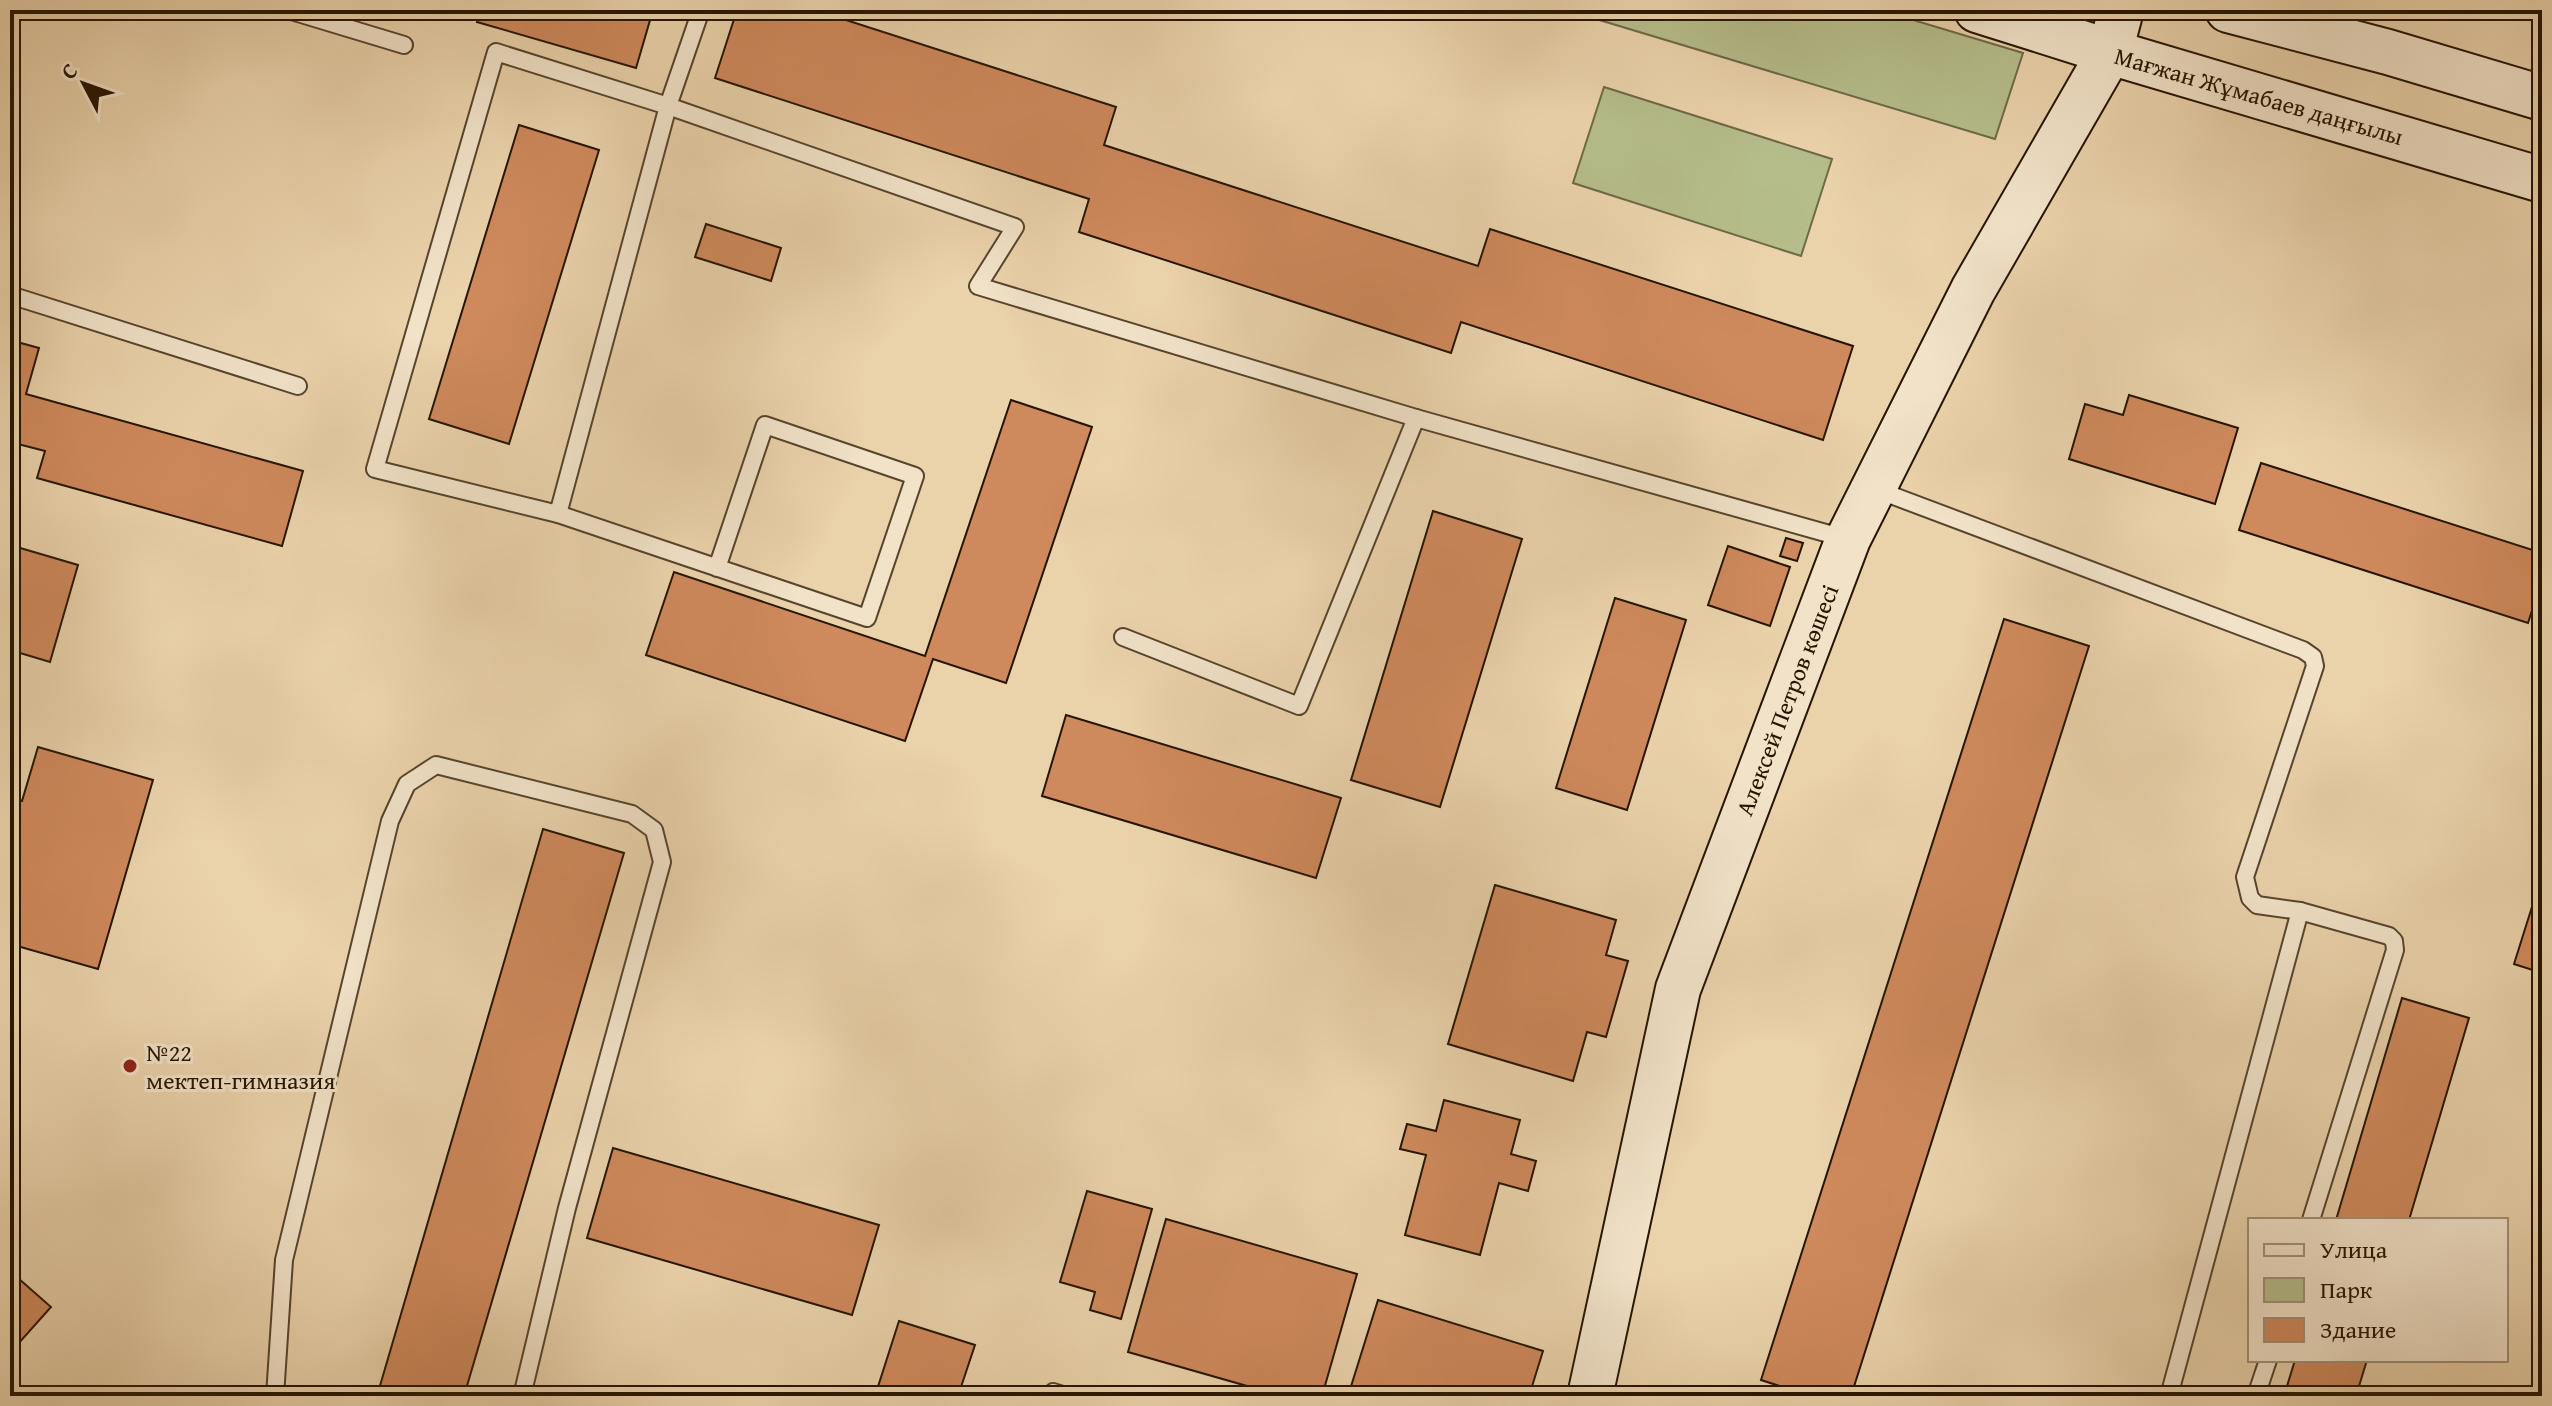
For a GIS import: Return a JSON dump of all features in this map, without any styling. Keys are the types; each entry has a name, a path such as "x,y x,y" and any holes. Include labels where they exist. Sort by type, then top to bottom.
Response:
{"street":[{"name":"Мағжан Жұмабаев даңғылы","path":"1977,10 2542,180"},
{"name":"Алексей Петров көшесі","path":"1596,1394 1678,989 1848,539 1973,290 2110,52 2121,10"},
{"path":"2228,10 2388,52 2542,98"}],"lane":[{"path":"288,10 404,45"},
{"path":"558,514 668,106 701,10"},
{"path":"717,568 765,425 915,476 867,618 717,568 558,514 375,469 496,52 668,106 1015,227 978,286 1416,418 1848,539"},
{"path":"10,295 298,386"},
{"path":"1123,637 1299,706 1416,418"},
{"path":"1874,488 2303,650 2313,657 2315,666 2245,877 2250,898 2257,905 2300,911 2389,936 2394,941 2395,950 2312,1218"},
{"path":"275,1396 284,1260 390,821 407,784 436,765 632,814 654,830 662,862 567,1208 522,1396"},
{"path":"2169,1396 2300,911"},
{"path":"2256,1396 2267,1362"},
{"path":"1052,1396 1053,1392 1066,1396"}],"green space":[{"path":"1566,10 1880,10 2023,53 1995,139"},
{"path":"1604,87 1832,159 1801,256 1573,183"}],"building":[{"path":"481,10 653,10 636,68 477,22"},
{"path":"737,10 815,10 1116,107 1104,145 1478,266 1490,229 1853,346 1823,440 1461,322 1451,353 1079,232 1089,199 715,78"},
{"path":"519,125 599,150 509,444 429,419"},
{"path":"706,224 781,248 771,281 695,257"},
{"path":"10,340 39,348 26,394 303,471 282,546 37,478 45,451 10,442"},
{"path":"2129,395 2238,428 2215,504 2069,459 2085,404 2123,415"},
{"path":"1011,400 1092,427 1006,683 933,659 905,741 646,655 674,572 925,656"},
{"path":"2261,463 2542,553 2542,579 2528,623 2239,530"},
{"path":"1433,511 1522,539 1440,807 1351,780"},
{"path":"1786,538 1803,543 1797,561 1780,556"},
{"path":"10,545 78,565 50,662 10,650"},
{"path":"1728,546 1790,567 1770,626 1708,605"},
{"path":"1615,598 1686,620 1627,810 1556,788"},
{"path":"2004,619 2089,646 1851,1396 1811,1396 1761,1380"},
{"path":"1066,715 1341,798 1316,878 1042,796"},
{"path":"38,747 153,780 98,969 10,944 10,798 22,801"},
{"path":"543,829 624,853 464,1396 377,1396"},
{"path":"2542,875 2542,973 2514,964"},
{"path":"1495,885 1616,920 1606,955 1628,961 1606,1037 1587,1032 1573,1081 1448,1044"},
{"path":"2402,998 2469,1018 2410,1218 2337,1218"},
{"path":"1444,1100 1520,1120 1511,1154 1536,1161 1528,1191 1499,1183 1480,1255 1405,1235 1426,1155 1400,1149 1407,1124 1436,1131"},
{"path":"613,1148 879,1225 852,1315 587,1238"},
{"path":"1087,1191 1152,1209 1121,1319 1090,1310 1095,1292 1060,1282"},
{"path":"1166,1219 1357,1274 1322,1396 1282,1396 1128,1352"},
{"path":"10,1271 51,1307 10,1353"},
{"path":"1378,1300 1543,1351 1529,1396 1348,1396"},
{"path":"899,1321 975,1345 958,1396 875,1396"},
{"path":"2294,1362 2366,1362 2356,1396 2284,1396"}],"place":[{"name":"№22 мектеп-гимназия","path":"130,1066"}]}
